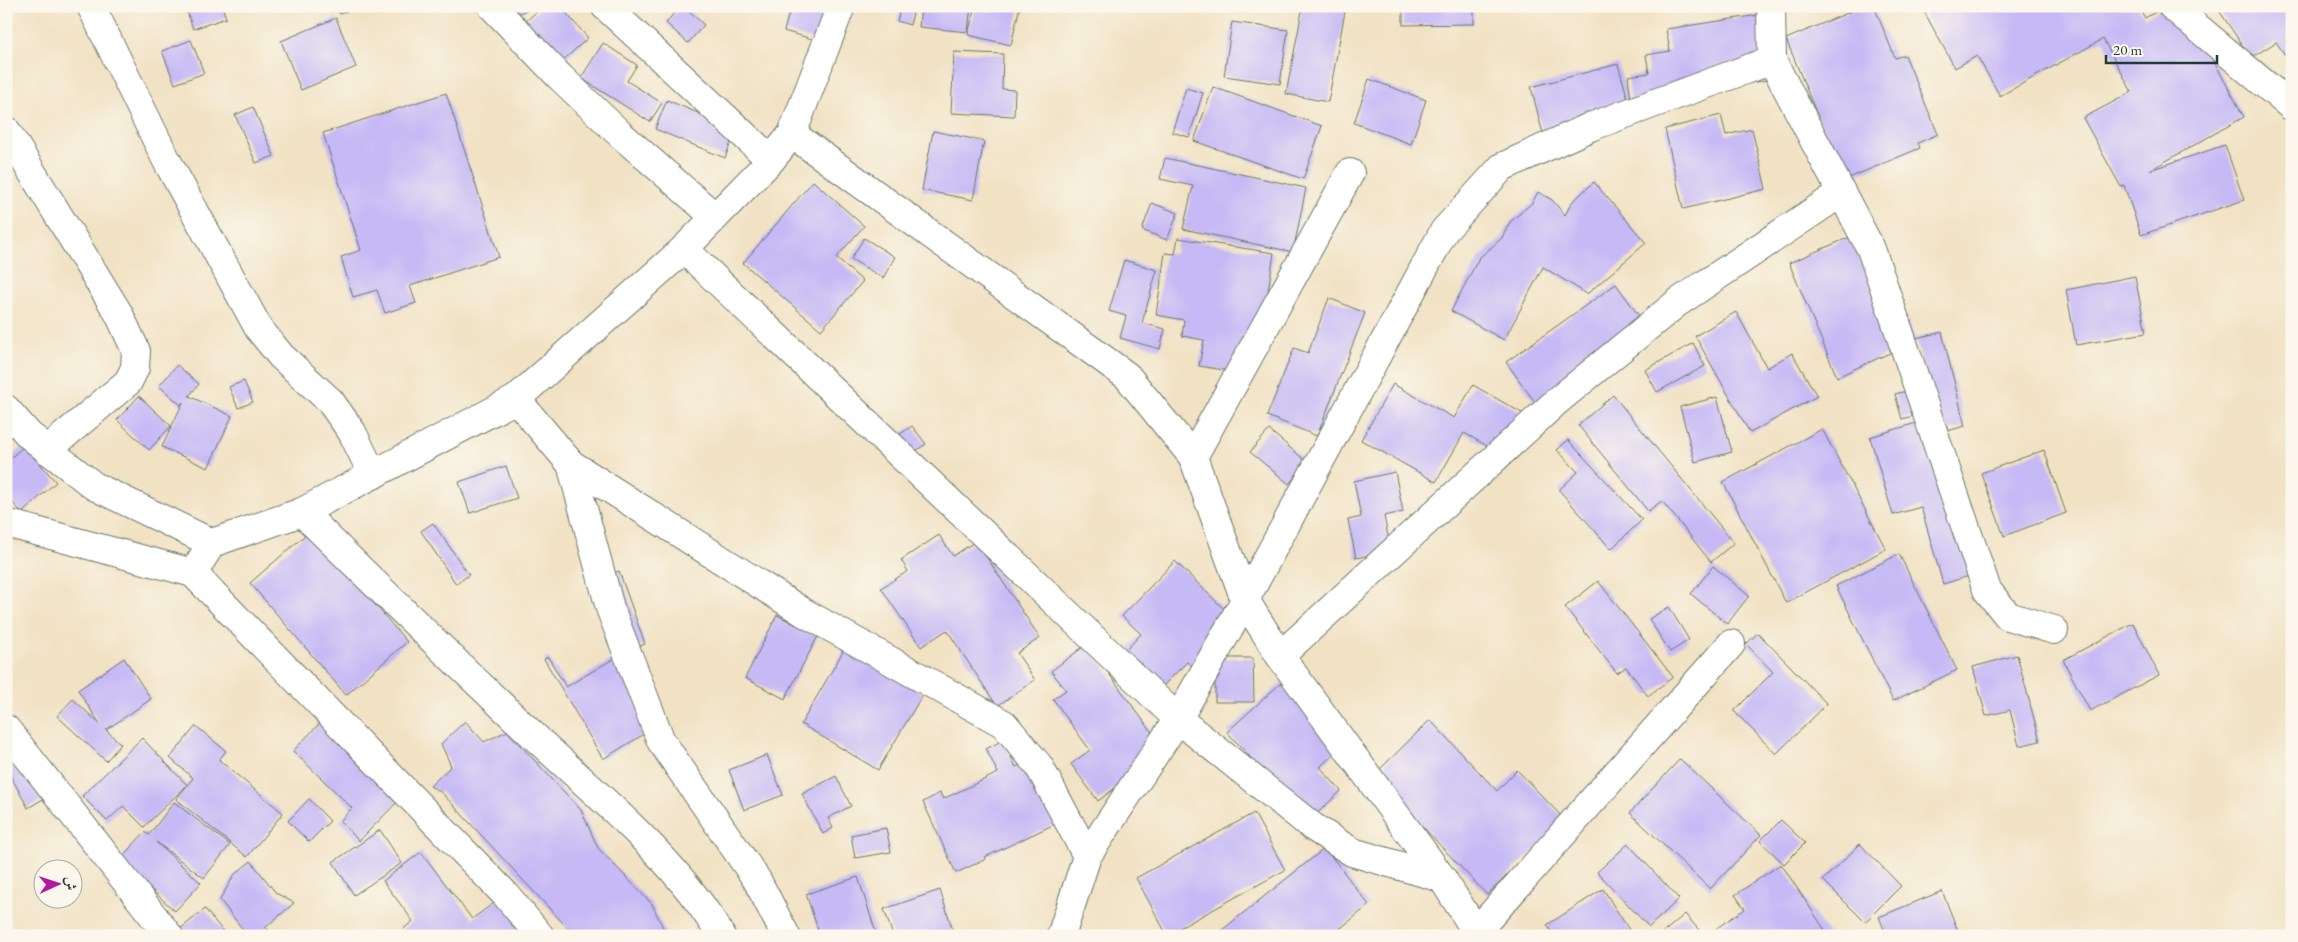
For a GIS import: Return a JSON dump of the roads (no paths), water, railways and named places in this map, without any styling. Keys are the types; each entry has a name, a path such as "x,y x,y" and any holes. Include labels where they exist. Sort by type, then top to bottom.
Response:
{"street":[{"path":"91,6 167,161 259,329 281,356 330,401 352,432 372,474"},
{"path":"492,6 560,77 613,128 715,217"},
{"path":"605,6 771,160"},
{"path":"193,573 212,544 302,512 516,398 684,249 771,160 792,134 841,6"},
{"path":"1771,6 1772,60 1871,249 1987,590 2008,616 2054,630"},
{"path":"2172,6 2292,107"},
{"path":"1061,936 1087,856 1178,719 1245,600 1444,231 1502,167 1590,127 1772,60"},
{"path":"6,130 119,314 136,351 135,368 128,382 47,450"},
{"path":"792,134 1126,376 1193,457 1245,600 1280,656 1442,878 1478,934 1731,644"},
{"path":"1193,457 1350,173"},
{"path":"1280,656 1556,402 1678,303 1841,194"},
{"path":"684,249 1178,719 1313,827 1352,852 1442,878"},
{"path":"516,398 571,464 803,612 1004,724 1040,766 1087,856"},
{"path":"6,409 29,435 94,486 212,544"},
{"path":"571,464 610,608 661,741 757,880 786,936"},
{"path":"302,512 440,648 645,840 708,912 721,936"},
{"path":"6,523 193,573 506,895 540,936"},
{"path":"6,729 169,936"}]}
